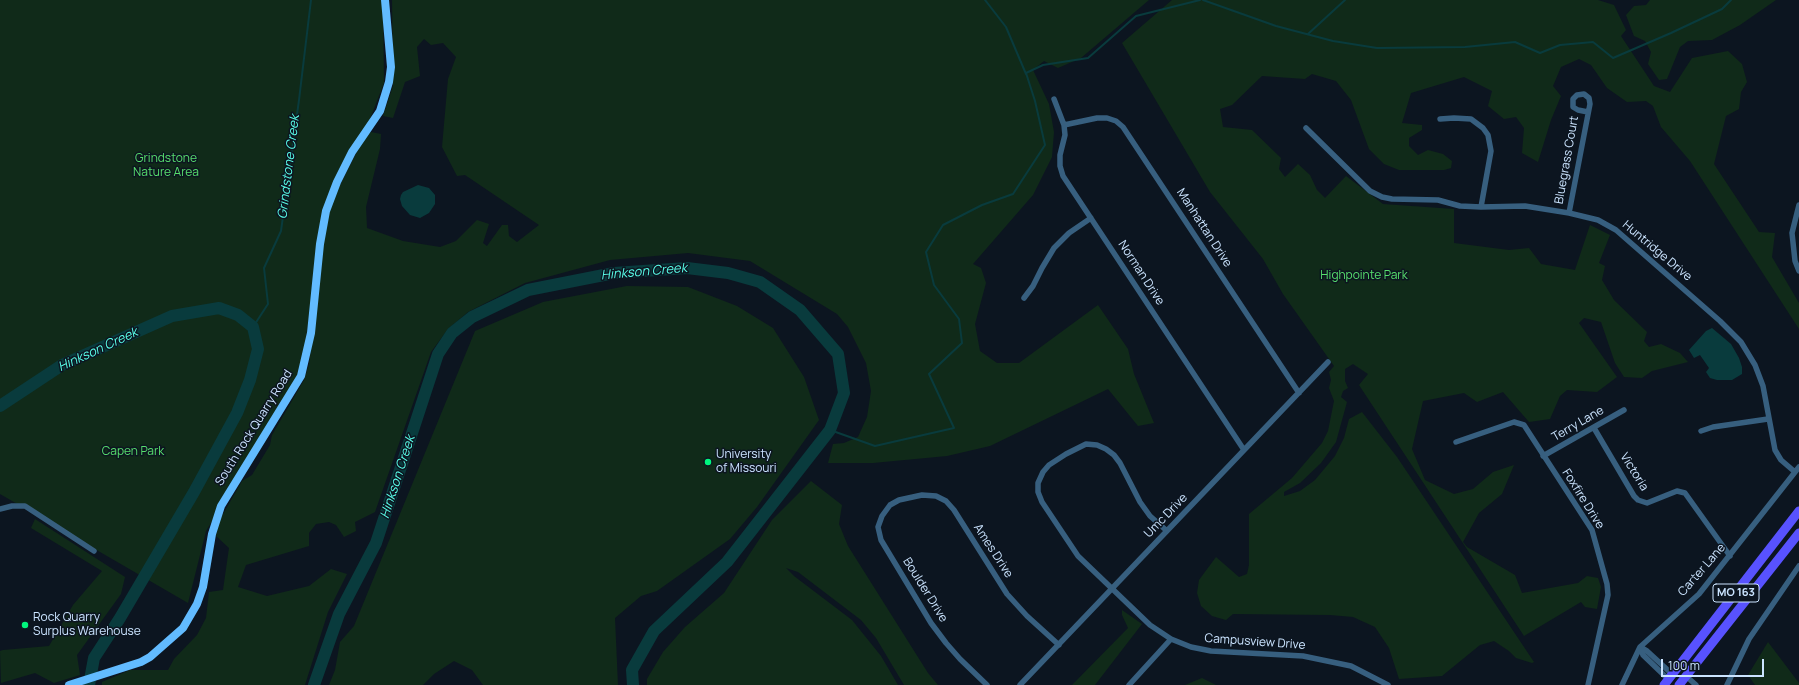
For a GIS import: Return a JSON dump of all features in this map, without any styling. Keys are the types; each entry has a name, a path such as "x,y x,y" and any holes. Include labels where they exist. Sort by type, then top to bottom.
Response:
{"main road":[{"name":"MO 163","path":"1669,681 1799,511"},
{"name":"MO 163","path":"1679,685 1799,533"},
{"path":"1679,685 1679,672 1699,645 1699,640"}],"street":[{"name":"South Rock Quarry Road","path":"69,685 141,662 171,640 190,617 203,587 212,534 221,506 301,376 311,333 320,244 326,212 337,182 352,152 380,111 390,82 389,42 385,0"},
{"name":"Norman Drive","path":"1054,99 1064,125 1065,136 1060,155 1060,166 1064,176 1244,450"},
{"name":"Bluegrass Court","path":"1569,213 1588,112"},
{"name":"Manhattan Drive","path":"1064,125 1097,118 1107,118 1123,127 1299,393"},
{"path":"1440,119 1471,119 1483,128 1488,135 1491,151 1480,207"},
{"name":"Huntridge Drive","path":"1306,128 1370,191 1382,197 1392,199 1438,200 1460,206 1525,206 1569,213 1598,220 1616,230 1708,310 1742,342 1755,365 1763,386 1775,450 1781,460 1797,470"},
{"path":"1799,205 1792,233 1795,261 1799,271"},
{"path":"1024,298 1033,286 1054,248 1069,233 1091,218"},
{"name":"Umc Drive","path":"1020,685 1328,362"},
{"name":"Terry Lane","path":"1543,456 1624,410"},
{"path":"1701,431 1713,427 1768,419"},
{"name":"Foxfire Drive","path":"1456,442 1514,422 1519,422 1528,429 1543,456 1592,530 1607,584 1608,595 1588,685"},
{"name":"Victoria","path":"1594,428 1634,496 1638,500 1647,503 1677,491 1685,493 1730,556"},
{"name":"Campusview Drive","path":"1166,531 1143,507 1120,463 1114,455 1106,449 1097,445 1086,444 1066,454 1049,465 1042,472 1038,483 1038,492 1042,502 1078,556 1150,625 1171,639 1191,648 1211,651 1310,657 1351,666 1388,685"},
{"name":"Carter Lane","path":"1622,685 1640,647 1699,594 1797,470"},
{"name":"Ames Drive","path":"899,500 922,495 936,496 946,501 954,510 1007,594 1027,616 1059,644"},
{"name":"Boulder Drive","path":"899,500 890,505 882,516 878,527 881,540 935,628 960,659 987,685"},
{"path":"0,509 12,506 25,506 94,551"},
{"path":"1727,685 1749,639 1799,566"},
{"path":"1129,685 1171,639"},
{"path":"1640,647 1647,651 1669,681"},
{"path":"1686,676 1696,685"}],"green space":[{"path":"0,0 383,0 384,83 368,124 331,203 365,136 371,132 381,134 380,149 366,207 367,228 403,241 440,247 456,241 477,220 489,224 483,243 487,246 502,225 508,225 509,236 517,242 539,225 465,175 457,176 442,147 448,79 456,57 443,43 431,45 424,39 417,47 420,76 405,82 393,118 383,116 393,86 392,0 1149,0 1081,58 1058,68 1044,61 1033,70 1049,104 1054,132 1052,157 1033,195 973,264 981,268 986,283 975,324 980,351 997,363 1019,363 1098,305 1128,349 1134,374 1154,423 1138,426 1108,389 990,446 947,456 873,463 828,463 833,444 844,443 858,437 867,417 871,391 866,363 848,327 837,314 750,261 688,253 610,260 525,283 468,312 448,329 431,352 375,512 355,522 356,531 344,537 336,525 329,522 316,524 309,533 309,546 246,565 238,587 267,596 309,586 331,569 347,574 328,612 305,685 102,685 102,682 130,670 168,670 174,659 197,635 206,618 209,592 223,590 229,548 216,536 219,521 242,481 252,475 270,445 272,435 304,380 309,364 316,309 314,288 299,381 206,531 188,603 0,494"},
{"name":"Highpointe Park","path":"1172,0 1598,0 1614,5 1626,30 1621,36 1654,86 1670,92 1692,58 1728,51 1742,64 1747,82 1741,92 1739,109 1726,116 1714,164 1759,232 1775,233 1772,257 1799,303 1799,329 1690,161 1661,127 1653,106 1646,101 1627,102 1607,88 1591,65 1579,59 1561,67 1553,86 1561,96 1551,120 1538,162 1522,153 1524,128 1516,117 1504,119 1488,106 1492,91 1464,77 1411,93 1402,123 1422,125 1422,130 1409,138 1409,146 1418,155 1428,150 1443,154 1452,161 1451,168 1444,170 1399,170 1384,164 1369,149 1351,100 1336,81 1312,74 1305,79 1262,76 1232,105 1220,109 1223,127 1252,130 1281,158 1279,169 1285,177 1298,164 1310,175 1317,190 1325,198 1346,176 1383,204 1454,209 1454,243 1509,250 1529,248 1541,264 1575,270 1590,225 1610,235 1599,263 1605,266 1602,280 1614,300 1647,332 1644,341 1649,347 1661,344 1680,353 1688,362 1652,371 1642,378 1624,377 1615,363 1601,322 1584,318 1579,323 1617,377 1597,392 1567,390 1560,396 1550,419 1529,422 1503,392 1477,402 1464,393 1423,401 1412,449 1425,480 1454,494 1473,489 1493,472 1514,465 1502,494 1479,513 1463,542 1467,547 1515,575 1522,593 1578,583 1587,576 1598,578 1601,587 1597,609 1585,607 1581,602 1524,636 1359,385 1368,374 1353,364 1345,369 1345,381 1348,388 1343,391 1341,397 1347,402 1336,442 1321,463 1300,483 1284,492 1284,496 1300,491 1315,480 1335,456 1344,438 1349,419 1362,412 1397,457 1534,662 1532,663 1516,658 1509,651 1494,641 1480,645 1442,676 1399,679 1389,648 1375,627 1353,617 1330,615 1233,614 1226,620 1212,616 1201,606 1197,593 1199,580 1216,557 1239,577 1247,574 1249,565 1249,514 1292,478 1322,443 1328,431 1334,401 1329,388 1331,380 1329,372 1334,366 1283,294 1263,259 1210,192 1122,43"},
{"path":"1650,0 1776,0 1740,25 1712,40 1688,41 1680,47 1667,79 1659,80 1648,64 1651,52 1645,41 1634,36 1626,15 1634,6 1646,5"},
{"path":"627,286 688,287 737,306 773,328 804,377 819,420 757,507 730,539 657,591 641,596 615,618 618,685 483,685 472,670 454,661 434,674 423,685 329,685 335,670 340,642 354,626 475,331 543,302"},
{"path":"811,481 842,505 839,524 848,546 928,673 938,685 904,685 876,638 861,620 798,572 786,568 794,576 852,620 881,656 898,685 647,685 647,679 663,652 685,627 724,593 772,520"},
{"path":"35,519 125,577 121,594 77,655 80,675 54,683 35,673 1,683 0,651 49,646 73,605 102,571 31,528"},
{"path":"1122,610 1142,624 1095,685 1072,685 1128,628 1122,615"},
{"path":"1768,642 1799,685 1755,685 1748,675"},
{"path":"1202,678 1216,685 1185,685"}],"shaded area":[{"path":"418,185 429,188 435,195 435,204 429,213 420,218 410,215 402,206 400,199 403,192"},
{"path":"1712,328 1731,344 1739,358 1742,367 1742,374 1732,380 1717,380 1710,378 1706,372 1709,368 1700,355 1694,358 1689,350 1706,331"}],"waterway":[{"name":"Grindstone Creek","path":"253,327 268,304 264,268 281,231 311,0"},
{"path":"985,0 1006,27 1026,74"},
{"path":"830,430 875,446 954,428 929,374 962,343 959,319 934,285 926,252 943,225 982,205 1013,194 1045,145 1035,101 1026,73 1043,65 1088,58 1136,16 1200,0"},
{"path":"1203,0 1276,26 1333,41 1377,48 1465,47 1515,42 1540,53 1560,45 1593,42 1613,58 1722,9 1731,0"},
{"path":"1308,34 1345,0"},
{"name":"Hinkson Creek","path":"314,685 339,614 376,543 438,354 452,333 472,317 528,290 614,273 687,268 728,273 760,282 800,310 838,354 844,393 830,430 727,562 654,631 632,670 633,685"},
{"name":"Hinkson Creek","path":"0,406 62,365 172,316 219,308 238,315 253,327 258,349 250,380 237,413 194,492 120,618 94,658 89,685"}],"place":[{"name":"University of Missouri","path":"708,462"},
{"name":"Rock Quarry Surplus Warehouse","path":"25,625"}],"park label":[{"name":"Grindstone Nature Area","path":"166,166"},
{"name":"Capen Park","path":"133,452"}]}
